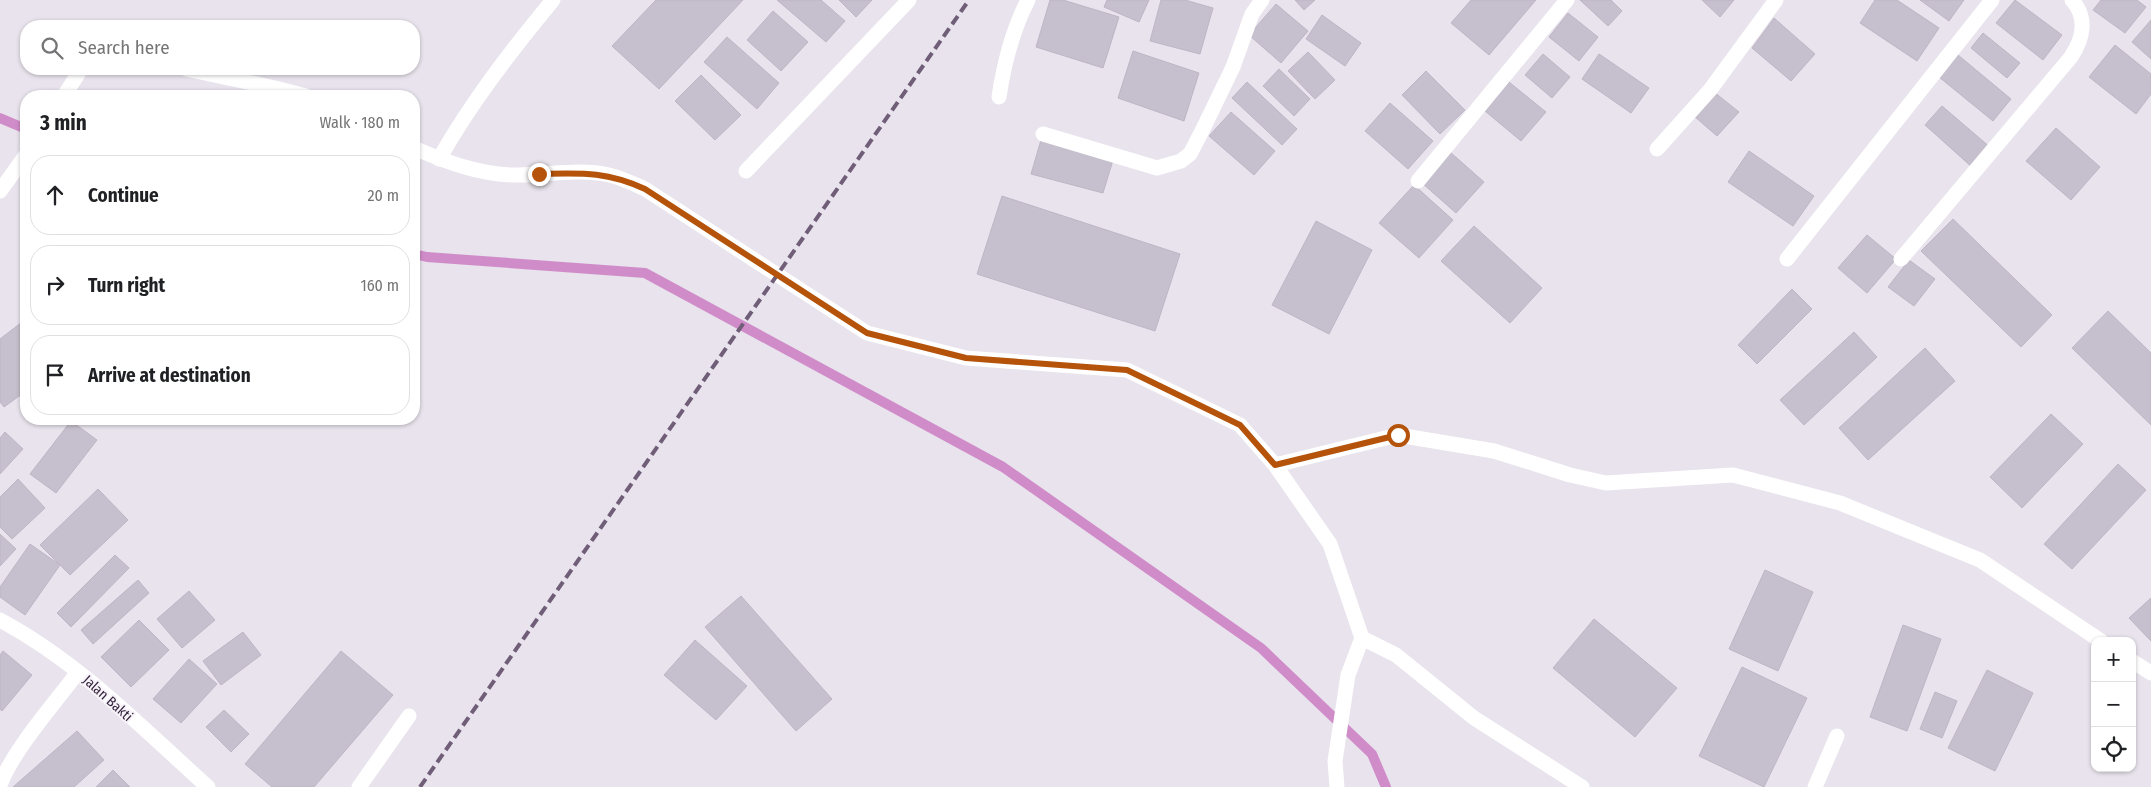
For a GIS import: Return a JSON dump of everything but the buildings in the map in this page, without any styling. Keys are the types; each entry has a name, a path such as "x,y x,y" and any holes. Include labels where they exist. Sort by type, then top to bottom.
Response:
{"street":[{"path":"439,159 462,118 498,67 553,0"},
{"path":"746,171 909,0"},
{"path":"999,97 1007,55 1018,20 1028,0"},
{"path":"1043,134 1157,168 1181,161 1190,154 1202,132 1233,67 1252,14 1262,0"},
{"path":"1418,181 1567,0"},
{"path":"1657,149 1710,90 1776,0"},
{"path":"1787,259 1992,0"},
{"path":"1901,259 2078,47 2083,22 2080,10 2072,0"},
{"path":"68,90 77,75"},
{"path":"214,75 282,90"},
{"path":"420,151 439,159 487,173 514,175 589,173 609,175 628,181 645,189 867,333 966,358 1127,370 1240,425 1275,465 1330,544 1362,638 1348,675 1336,761 1337,787"},
{"path":"0,191 20,163"},
{"path":"1275,465 1398,435 1494,451 1570,475 1606,483 1733,475 1840,503 1980,560 2096,637"},
{"name":"Jalan Bakti","path":"0,620 32,637 78,672 208,787"},
{"path":"1362,638 1396,655 1474,718 1582,787"},
{"path":"2136,664 2151,673"},
{"path":"0,785 4,773 78,672"},
{"path":"359,787 409,716"},
{"path":"1815,787 1837,736"}],"waterway":[{"path":"0,118 20,126"},
{"path":"420,255 645,273 1003,467 1261,648 1372,754 1386,787"}],"railway":[{"path":"420,787 969,0"}],"route":[{"path":"539,174 589,173 609,175 645,189 867,333 966,358 1127,370 1240,425 1275,465 1398,435"}]}
